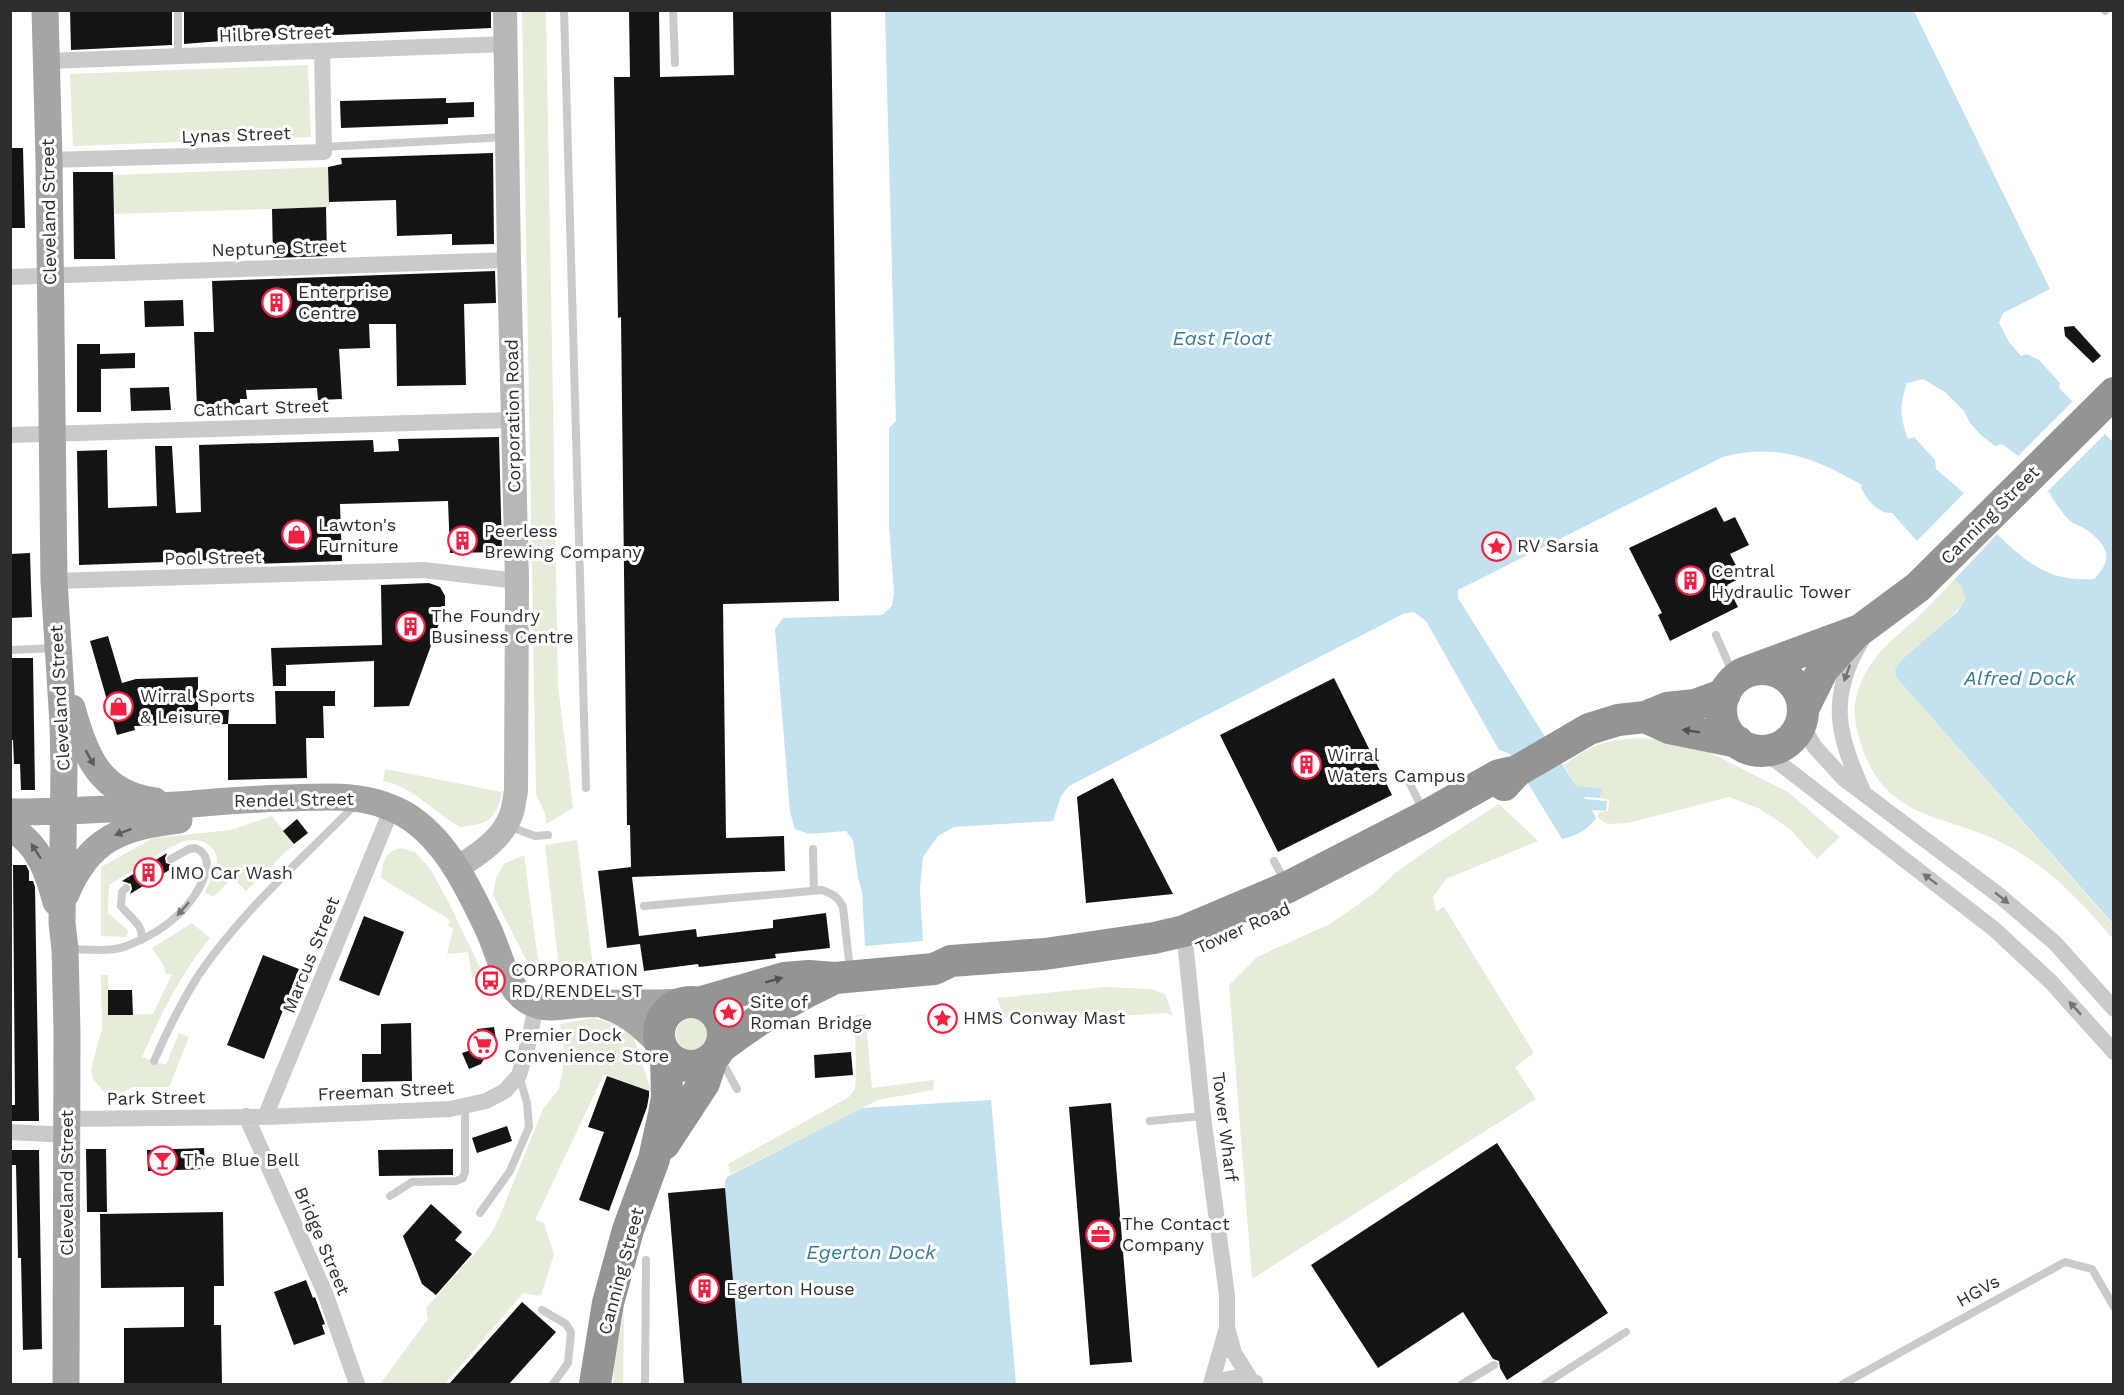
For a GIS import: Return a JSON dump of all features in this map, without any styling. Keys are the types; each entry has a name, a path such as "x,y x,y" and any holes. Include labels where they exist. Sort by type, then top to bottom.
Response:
{"highway":[{"name":"Canning Street","path":"1802,716 1823,669 1837,652 1867,625 1917,587 2114,393"},
{"name":"Canning Street","path":"1737,681 1867,625"},
{"path":"1645,717 1670,728 1748,746 1768,750 1785,744 1792,738 1802,716 1798,689 1786,677 1768,669 1737,681 1722,712 1726,729 1748,746"},
{"name":"Tower Road","path":"1185,942 1211,945 1297,904 1435,831 1502,788 1517,771 1583,732 1605,723 1645,717 1667,708 1695,705 1737,681"},
{"name":"Tower Road","path":"692,1002 784,978 843,977 934,969 951,977 1157,960 1285,881 1428,820 1499,775 1517,771"},
{"name":"Tower Road","path":"717,1053 752,1023 796,996 843,977"},
{"path":"692,1002 712,1010 719,1018 723,1030 717,1053 703,1064 691,1066 676,1063 663,1049 659,1030 664,1017 676,1006 692,1002"},
{"name":"Canning Street","path":"595,1384 608,1303 628,1230 654,1159 667,1097 663,1049"},
{"name":"Canning Street","path":"654,1159 704,1083 717,1053"}],"main road":[{"name":"Cleveland Street","path":"45,10 54,581 63,724 63,925 67,1127 66,1384"},
{"name":"Corporation Road","path":"456,869 483,851 499,835 511,816 516,791 517,581 505,10"},
{"path":"58,655 85,751 99,772 126,794 186,804"},
{"name":"Rendel Street","path":"10,812 64,812 340,796 362,798 392,808 413,818 436,839 456,869 489,931 510,981 522,996 536,1005"},
{"path":"63,925 80,866 93,851 116,835 160,822 214,815 283,798"},
{"path":"10,828 31,843 39,855 63,925"},
{"path":"536,1005 550,1007 596,1003 692,1002"},
{"path":"596,1003 628,1015 638,1022 663,1049"}],"street":[{"name":"Hilbre Street","path":"46,61 506,44"},
{"path":"322,52 324,147"},
{"name":"Lynas Street","path":"49,160 324,152 324,147"},
{"name":"Neptune Street","path":"10,277 509,260"},
{"name":"Cathcart Street","path":"10,435 513,420"},
{"name":"Pool Street","path":"54,581 424,570 517,581"},
{"path":"1866,797 1854,772 1839,725 1838,712 1841,687 1867,625"},
{"path":"1802,716 1814,746 1844,778 1866,797 2000,896 2055,943 2114,1010"},
{"path":"1748,746 1778,762 1994,929 2051,982 2114,1052"},
{"name":"Marcus Street","path":"265,1117 392,808"},
{"name":"Tower Wharf","path":"1185,942 1203,1116 1227,1295 1227,1327 1234,1353 1255,1382"},
{"path":"519,1075 536,1005"},
{"name":"Freeman Street","path":"246,1116 450,1109 486,1101 506,1091 519,1075"},
{"name":"Park Street","path":"10,1132 246,1116"},
{"name":"Bridge Street","path":"246,1116 325,1293 357,1384"},
{"name":"Tower Wharf","path":"1211,1384 1227,1327"},
{"path":"1216,1384 1229,1378 1239,1377 1255,1382"}],"lane":[{"path":"178,10 178,57"},
{"path":"564,10 586,788"},
{"path":"673,10 675,63"},
{"path":"324,147 507,137"},
{"path":"1716,635 1737,681"},
{"path":"10,650 58,655"},
{"path":"1406,776 1428,820"},
{"path":"154,1061 176,1012 226,938 362,798"},
{"path":"505,825 535,836 548,835"},
{"path":"63,925 112,949 127,946 159,930 181,912 194,896 207,868 205,854 195,848 171,860"},
{"path":"813,849 814,891"},
{"path":"126,888 122,892 121,906 141,928 143,933 141,940"},
{"path":"644,906 822,890 834,895 843,907 843,977"},
{"path":"717,1053 737,1089"},
{"path":"480,1213 510,1171 529,1127 527,1103 519,1075"},
{"path":"390,1196 412,1182 456,1181 463,1178 465,1172 465,1106"},
{"path":"1150,1121 1203,1116"},
{"path":"645,1384 646,1260"},
{"name":"HGVs","path":"1843,1384 2065,1262 2092,1269 2114,1307"},
{"path":"542,1310 566,1324 571,1332 568,1364 553,1384"},
{"path":"1545,1384 1626,1332"},
{"path":"1462,1384 1494,1365"}],"green space":[{"path":"522,11 546,11 558,686 573,808 546,824 545,813 536,795"},
{"path":"308,65 311,137 73,146 70,74"},
{"path":"328,167 330,207 114,214 113,175"},
{"path":"1955,579 1967,599 1896,677 2113,925 2113,939 2067,889 2027,857 1988,837 1922,813 1902,802 1885,788 1871,768 1855,721 1855,703 1860,686 1869,667 1880,652"},
{"path":"1639,738 1664,740 1703,749 1788,792 1840,837 1817,859 1790,829 1760,809 1729,797 1628,823 1607,824 1598,818 1599,812 1608,811 1609,800 1600,798 1602,788 1576,786 1564,765 1599,744"},
{"path":"385,769 502,792 500,802 489,819 460,827 414,794 383,781"},
{"path":"1499,804 1538,841 1446,879 1433,897 1436,911 1444,907 1534,1053 1515,1067 1536,1099 1252,1279 1229,985 1257,957 1330,924 1373,894 1394,874 1430,848"},
{"path":"272,816 294,844 246,891 233,878 213,897 205,892 216,869 216,855 214,850 205,843 188,840 173,846 109,885 108,913 128,930 127,937 101,936 101,867 153,838 231,830"},
{"path":"577,840 594,975 560,977 545,845"},
{"path":"401,848 415,852 431,870 484,976 472,978 468,952 447,954 453,929 448,926 450,920 381,878 385,858 391,852"},
{"path":"524,855 540,976 532,971 493,895 496,878 504,864"},
{"path":"192,923 210,938 189,966 172,995 142,1057 166,1065 179,1033 189,1037 169,1087 133,1087 119,1095 104,1092 93,1079 91,1069 102,1029 101,975 108,975 109,1015 153,1014 172,974 166,974 163,964 152,948"},
{"path":"1106,987 1151,989 1165,994 1173,1016 1166,1013 1101,1017 1005,1018 997,998"},
{"path":"865,1014 872,1088 934,1080 933,1090 878,1100 731,1174 728,1164 849,1097 855,1089 856,1078 855,1015"},
{"path":"594,1018 626,1028 634,1039 652,1093 604,1074 535,1220 544,1223 554,1254 541,1296 523,1293 445,1384 380,1384 428,1319 426,1308 479,1249 491,1234 500,1216 543,1109 559,1089 565,1057 560,1024"},
{"path":"692,1018 704,1022 708,1034 704,1046 692,1050 680,1046 676,1034 680,1022"},
{"path":"624,1310 623,1384 613,1384 614,1368"}],"water":[{"name":"East Float","path":"885,11 1914,11 2050,289 2003,313 1999,323 2009,342 2021,356 2027,354 2039,360 2060,383 2059,388 2113,442 2113,924 1896,677 1895,668 1903,659 1957,612 1966,599 1961,586 1955,579 1997,534 2019,554 2041,569 2065,577 2094,579 2106,559 2104,547 2100,542 2085,529 2070,521 2050,495 2048,491 2050,489 2018,456 2002,444 1995,446 1981,435 1970,423 1964,411 1945,392 1923,379 1907,383 1904,391 1901,411 1908,439 1914,437 1935,460 1936,469 1964,493 1917,541 1892,513 1882,511 1873,505 1863,493 1862,485 1812,461 1779,452 1761,451 1723,457 1458,590 1458,598 1576,786 1602,788 1600,798 1584,797 1607,801 1606,811 1592,810 1596,818 1581,832 1562,839 1510,754 1499,750 1426,621 1414,612 1403,614 1069,786 1061,796 1053,821 954,827 938,836 923,857 920,890 923,941 865,946 862,892 853,840 846,831 809,834 795,829 790,812 775,629 783,618 882,615 892,606 894,593 889,527 889,428 896,421"},
{"name":"Egerton Dock","path":"991,1100 1016,1384 741,1384 725,1192 727,1177 862,1108"}],"pier":[{"path":"2075,399 2107,432 2049,490 2017,457"}],"building":[{"path":"70,10 172,10 172,45 71,50"},
{"path":"184,10 491,10 491,28 184,44"},
{"path":"629,10 659,10 660,77 734,75 733,10 831,10 839,601 723,604 726,838 784,836 785,871 632,877 639,936 696,929 697,937 773,928 773,920 826,913 830,948 775,954 776,958 644,971 640,944 607,948 598,871 631,867 630,825 627,825 621,317 618,318 614,77 630,77"},
{"path":"446,98 446,103 474,102 474,117 448,118 448,124 341,128 340,101"},
{"path":"10,148 23,148 25,228 10,228"},
{"path":"493,153 494,244 452,245 452,234 397,236 396,200 329,202 328,167 342,164 341,158"},
{"path":"73,172 113,172 115,259 74,259"},
{"path":"326,207 327,256 273,258 272,209"},
{"path":"495,271 496,303 464,304 466,385 397,386 396,324 369,324 370,348 339,349 342,399 318,400 317,388 246,390 247,399 240,399 240,408 197,409 194,332 214,332 212,281"},
{"path":"183,300 184,326 145,327 144,301"},
{"path":"2074,326 2101,356 2093,363 2065,336 2064,327"},
{"path":"77,344 100,344 100,354 135,353 135,368 101,369 101,412 77,412"},
{"path":"169,387 171,410 131,411 130,388"},
{"path":"499,437 502,552 450,553 448,501 340,504 342,561 254,564 253,559 79,565 77,451 107,450 108,508 157,506 155,446 172,446 176,513 201,512 199,445 373,440 374,452 399,451 398,439"},
{"name":"Central Hydraulic Tower","path":"1716,507 1724,522 1735,517 1749,545 1730,554 1742,577 1727,585 1738,607 1670,641 1658,615 1662,613 1629,548"},
{"path":"30,553 32,617 10,618 10,554"},
{"name":"The Foundry Business Centre","path":"429,583 440,587 445,596 445,607 409,706 374,707 374,661 286,665 286,686 273,686 271,648 382,645 381,585"},
{"path":"108,636 122,683 136,679 198,677 198,710 229,710 228,724 134,726 135,730 117,735 90,641"},
{"path":"10,658 33,658 35,790 21,790 20,764 14,764 13,740 10,740"},
{"name":"Wirral Waters Campus","path":"1334,678 1392,795 1278,852 1220,735"},
{"path":"275,691 335,691 335,706 323,706 324,738 306,738 307,778 228,780 228,724 276,724"},
{"path":"1113,778 1173,894 1086,903 1077,797"},
{"path":"297,819 308,833 294,844 283,831"},
{"name":"IMO Car Wash","path":"167,853 166,863 176,866 130,894 131,884 122,881"},
{"path":"13,865 26,865 29,871 29,881 33,881 35,887 39,1121 10,1121 10,1105 15,1105"},
{"path":"364,916 404,932 379,996 339,980"},
{"path":"263,955 299,969 264,1059 227,1045"},
{"path":"108,990 132,990 133,1015 108,1015"},
{"path":"411,1023 412,1081 362,1082 362,1054 381,1054 381,1024"},
{"name":"Premier Dock Convenience Store","path":"494,1027 496,1039 481,1064 469,1069 462,1053 471,1050 478,1040 477,1029"},
{"path":"851,1052 853,1075 815,1078 814,1055"},
{"path":"607,1076 649,1091 647,1107 609,1211 579,1200 604,1132 588,1127"},
{"name":"The Contact Company","path":"1111,1103 1132,1362 1090,1365 1069,1107"},
{"path":"507,1126 512,1141 477,1153 472,1138"},
{"path":"1497,1143 1608,1313 1507,1380 1499,1361 1493,1359 1463,1312 1378,1368 1311,1265"},
{"path":"204,1148 205,1169 148,1171 147,1150"},
{"path":"86,1149 106,1149 107,1212 87,1212"},
{"path":"453,1149 453,1175 379,1176 378,1150"},
{"path":"10,1150 39,1150 42,1349 23,1350 16,1165 10,1165"},
{"name":"Egerton House","path":"725,1188 742,1384 684,1384 668,1193"},
{"path":"431,1204 462,1232 455,1240 472,1254 436,1295 422,1284 403,1236"},
{"path":"223,1212 224,1286 214,1286 214,1325 221,1325 222,1384 124,1384 124,1328 184,1327 184,1287 101,1288 100,1214"},
{"path":"306,1280 325,1324 322,1325 325,1334 294,1345 274,1292"},
{"path":"522,1302 556,1332 509,1384 449,1384"}],"place":[{"name":"Enterprise Centre","path":"277,302"},
{"name":"Lawton's Furniture","path":"297,535"},
{"name":"Peerless Brewing Company","path":"463,541"},
{"name":"RV Sarsia","path":"1496,546"},
{"name":"Central Hydraulic Tower","path":"1690,581"},
{"name":"The Foundry Business Centre","path":"410,626"},
{"name":"Wirral Sports & Leisure","path":"119,706"},
{"name":"Wirral Waters Campus","path":"1306,765"},
{"name":"IMO Car Wash","path":"149,873"},
{"name":"CORPORATION RD/RENDEL ST","path":"490,980"},
{"name":"Site of Roman Bridge","path":"729,1012"},
{"name":"HMS Conway Mast","path":"942,1018"},
{"name":"Premier Dock Convenience Store","path":"483,1045"},
{"name":"The Blue Bell","path":"162,1160"},
{"name":"The Contact Company","path":"1101,1234"},
{"name":"Egerton House","path":"705,1289"}],"water label":[{"name":"Alfred Dock","path":"2020,678"}]}
